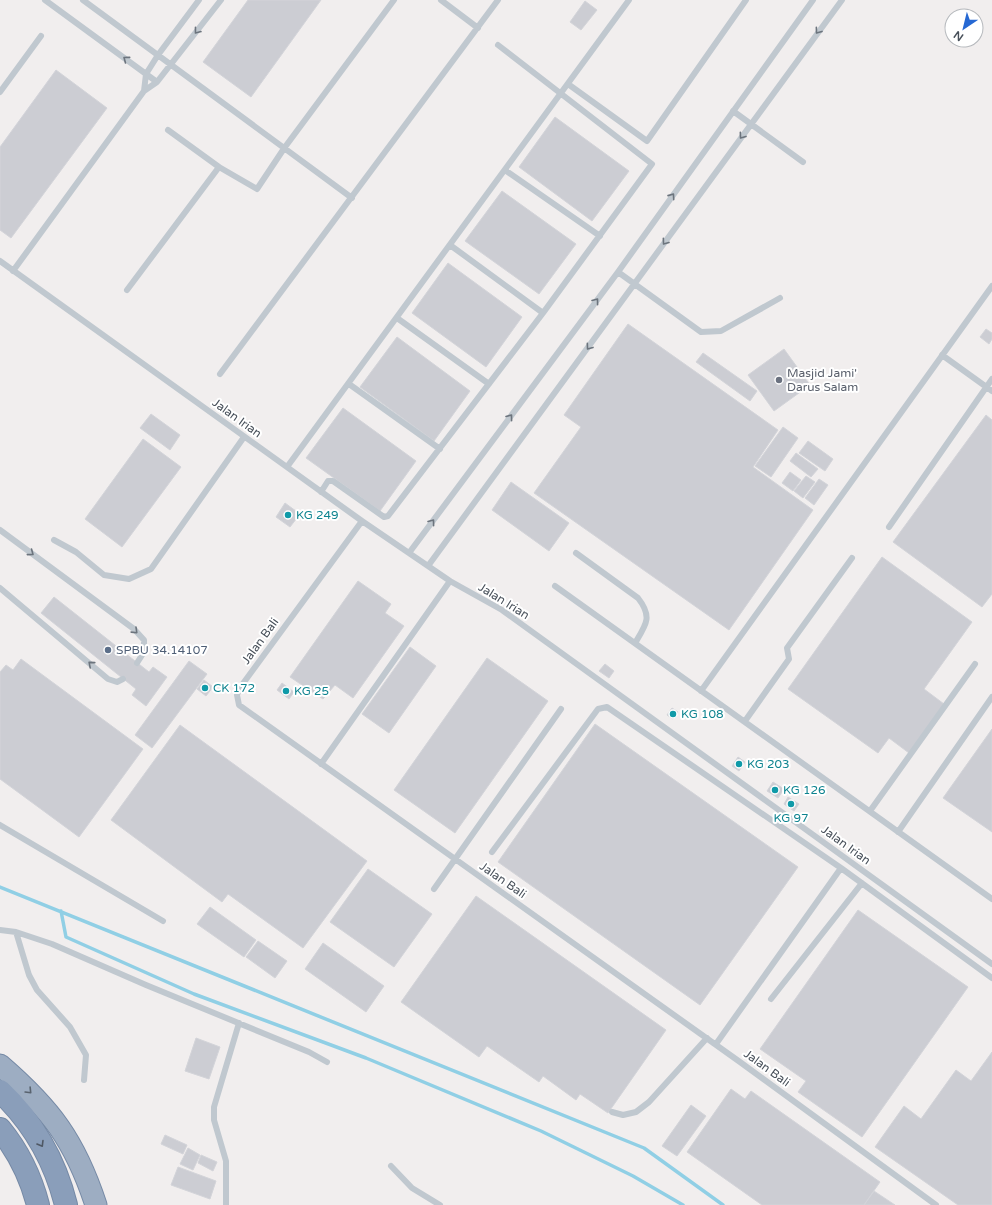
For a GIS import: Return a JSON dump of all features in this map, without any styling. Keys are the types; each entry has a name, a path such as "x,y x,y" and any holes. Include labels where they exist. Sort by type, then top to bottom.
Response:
{"highway":[{"path":"0,1065 27,1089 58,1123 82,1166 96,1205"},
{"path":"0,1092 20,1112 44,1148 58,1178 66,1205"},
{"path":"0,1129 20,1158 34,1190 38,1205"}],"lane":[{"path":"45,0 157,82"},
{"path":"83,0 285,147 352,198"},
{"path":"144,91 146,74 158,55 199,0"},
{"path":"13,271 144,91 157,82 221,0"},
{"path":"168,130 219,167 257,189 285,147 394,0"},
{"path":"441,0 478,28"},
{"path":"220,374 498,0"},
{"path":"287,467 629,0"},
{"path":"568,84 647,141 746,0"},
{"path":"409,553 618,272 813,0"},
{"path":"428,566 842,0"},
{"path":"0,92 41,36"},
{"path":"321,492 328,481 333,481 384,516 388,516 600,236 652,164 498,45"},
{"path":"733,111 803,162"},
{"path":"127,290 219,167"},
{"path":"505,170 600,236"},
{"path":"450,245 542,313"},
{"name":"Jalan Irian","path":"0,261 362,521 450,581 502,610 992,964"},
{"path":"618,272 701,332 721,331 780,298"},
{"path":"701,691 992,286"},
{"path":"397,318 489,384"},
{"path":"942,355 992,391"},
{"path":"889,527 992,379"},
{"path":"349,384 440,449"},
{"path":"54,540 76,552 104,574 129,579 151,569 244,436"},
{"name":"Jalan Bali","path":"362,521 239,689 237,696 239,705 716,1044 936,1205"},
{"path":"0,530 134,629 144,640 144,652 137,663"},
{"path":"576,553 638,598 645,607 647,621 635,643"},
{"path":"745,721 789,659 787,648 852,558"},
{"path":"321,764 450,581"},
{"path":"555,586 992,898"},
{"path":"0,588 108,679 117,682 123,679"},
{"path":"870,811 975,664"},
{"path":"898,832 992,697"},
{"path":"492,852 598,709 607,707 841,868 992,978"},
{"path":"434,889 561,709"},
{"path":"0,825 163,920"},
{"path":"716,1044 841,868"},
{"path":"771,999 862,883"},
{"path":"0,930 16,932 52,944 308,1052 327,1062"},
{"path":"16,932 29,975 37,990 70,1027 86,1055 84,1080"},
{"path":"226,1205 226,1161 214,1120 214,1107 239,1023"},
{"path":"612,1112 623,1115 630,1114 645,1106 707,1038"},
{"path":"391,1166 412,1188 440,1205"}],"building":[{"path":"248,0 321,0 251,97 203,62"},
{"path":"585,1 597,10 581,30 570,22"},
{"path":"56,70 107,108 11,238 0,230 0,147"},
{"path":"555,117 629,171 592,221 519,167"},
{"path":"502,191 576,244 539,294 465,241"},
{"path":"448,263 522,317 486,367 412,313"},
{"path":"628,324 778,430 753,467 813,510 729,630 534,493 581,427 564,415"},
{"path":"986,329 992,333 992,339 989,344 980,337"},
{"path":"397,337 470,391 434,441 360,387"},
{"name":"Masjid Jami' Darus Salam","path":"784,349 810,385 774,411 748,375"},
{"path":"703,353 757,391 750,401 696,362"},
{"path":"343,408 416,461 380,511 306,458"},
{"path":"151,414 180,435 170,450 140,428"},
{"path":"986,415 992,420 992,594 982,607 893,542"},
{"path":"783,427 798,438 771,477 755,466"},
{"path":"143,439 181,467 122,547 85,519"},
{"path":"808,441 833,459 825,471 799,453"},
{"path":"796,453 818,469 811,477 790,461"},
{"path":"790,472 801,480 793,491 782,483"},
{"path":"806,476 815,482 803,498 794,491"},
{"path":"819,479 828,485 814,505 805,498"},
{"path":"511,482 569,523 549,551 492,510"},
{"name":"KG 249","path":"285,503 300,514 290,527 276,517"},
{"path":"882,557 972,622 924,689 944,704 909,753 889,738 878,753 788,689"},
{"path":"358,581 391,604 385,613 404,626 353,698 335,685 323,699 290,677"},
{"path":"54,597 149,672 153,667 167,677 146,706 132,695 136,689 41,613"},
{"path":"410,647 436,666 389,733 362,714"},
{"path":"487,658 548,701 455,833 394,790"},
{"path":"21,659 143,749 79,837 0,779 0,672 6,665 13,670"},
{"path":"189,661 207,674 152,748 135,735"},
{"path":"605,664 614,671 609,678 599,671"},
{"name":"CK 172","path":"204,680 213,687 206,696 197,689"},
{"name":"KG 25","path":"282,683 294,692 289,699 277,690"},
{"name":"KG 108","path":"672,708 678,712 673,719 667,715"},
{"path":"595,724 798,867 700,1005 498,862"},
{"path":"180,725 367,861 303,948 228,894 222,902 111,820"},
{"path":"992,729 992,832 943,798"},
{"name":"KG 203","path":"738,757 745,762 739,771 732,766"},
{"name":"KG 126","path":"773,782 784,789 778,798 767,791"},
{"name":"KG 97","path":"788,797 799,804 794,811 784,804"},
{"path":"368,869 432,914 394,967 330,922"},
{"path":"476,896 666,1030 608,1113 580,1094 576,1100 543,1076 539,1082 487,1046 479,1057 401,1002"},
{"path":"210,907 256,940 244,957 197,924"},
{"path":"858,910 968,987 862,1137 798,1092 806,1081 760,1049"},
{"path":"258,941 287,961 275,978 246,957"},
{"path":"323,943 384,986 366,1012 305,969"},
{"path":"196,1038 220,1047 209,1079 185,1071"},
{"path":"992,1052 992,1205 958,1205 875,1147 904,1106 921,1119 956,1070 971,1081"},
{"path":"731,1089 745,1099 751,1091 880,1182 864,1205 762,1205 687,1152"},
{"path":"691,1105 706,1116 677,1156 662,1146"},
{"path":"165,1135 187,1145 183,1154 161,1144"},
{"path":"188,1148 200,1155 193,1170 180,1164"},
{"path":"201,1155 217,1162 213,1171 198,1163"},
{"path":"178,1167 216,1181 210,1199 171,1185"},
{"path":"874,1191 895,1205 864,1205"}],"waterway":[{"path":"0,887 644,1148 723,1205"},
{"path":"61,911 66,937 194,994 366,1058 541,1131 633,1176 683,1205"}],"place":[{"name":"Masjid Jami' Darus Salam","path":"779,380"},
{"name":"KG 249","path":"288,515"},
{"name":"SPBU 34.14107","path":"108,650"},
{"name":"CK 172","path":"205,688"},
{"name":"KG 25","path":"286,691"},
{"name":"KG 108","path":"673,714"},
{"name":"KG 203","path":"739,764"},
{"name":"KG 126","path":"775,790"},
{"name":"KG 97","path":"791,804"}]}
